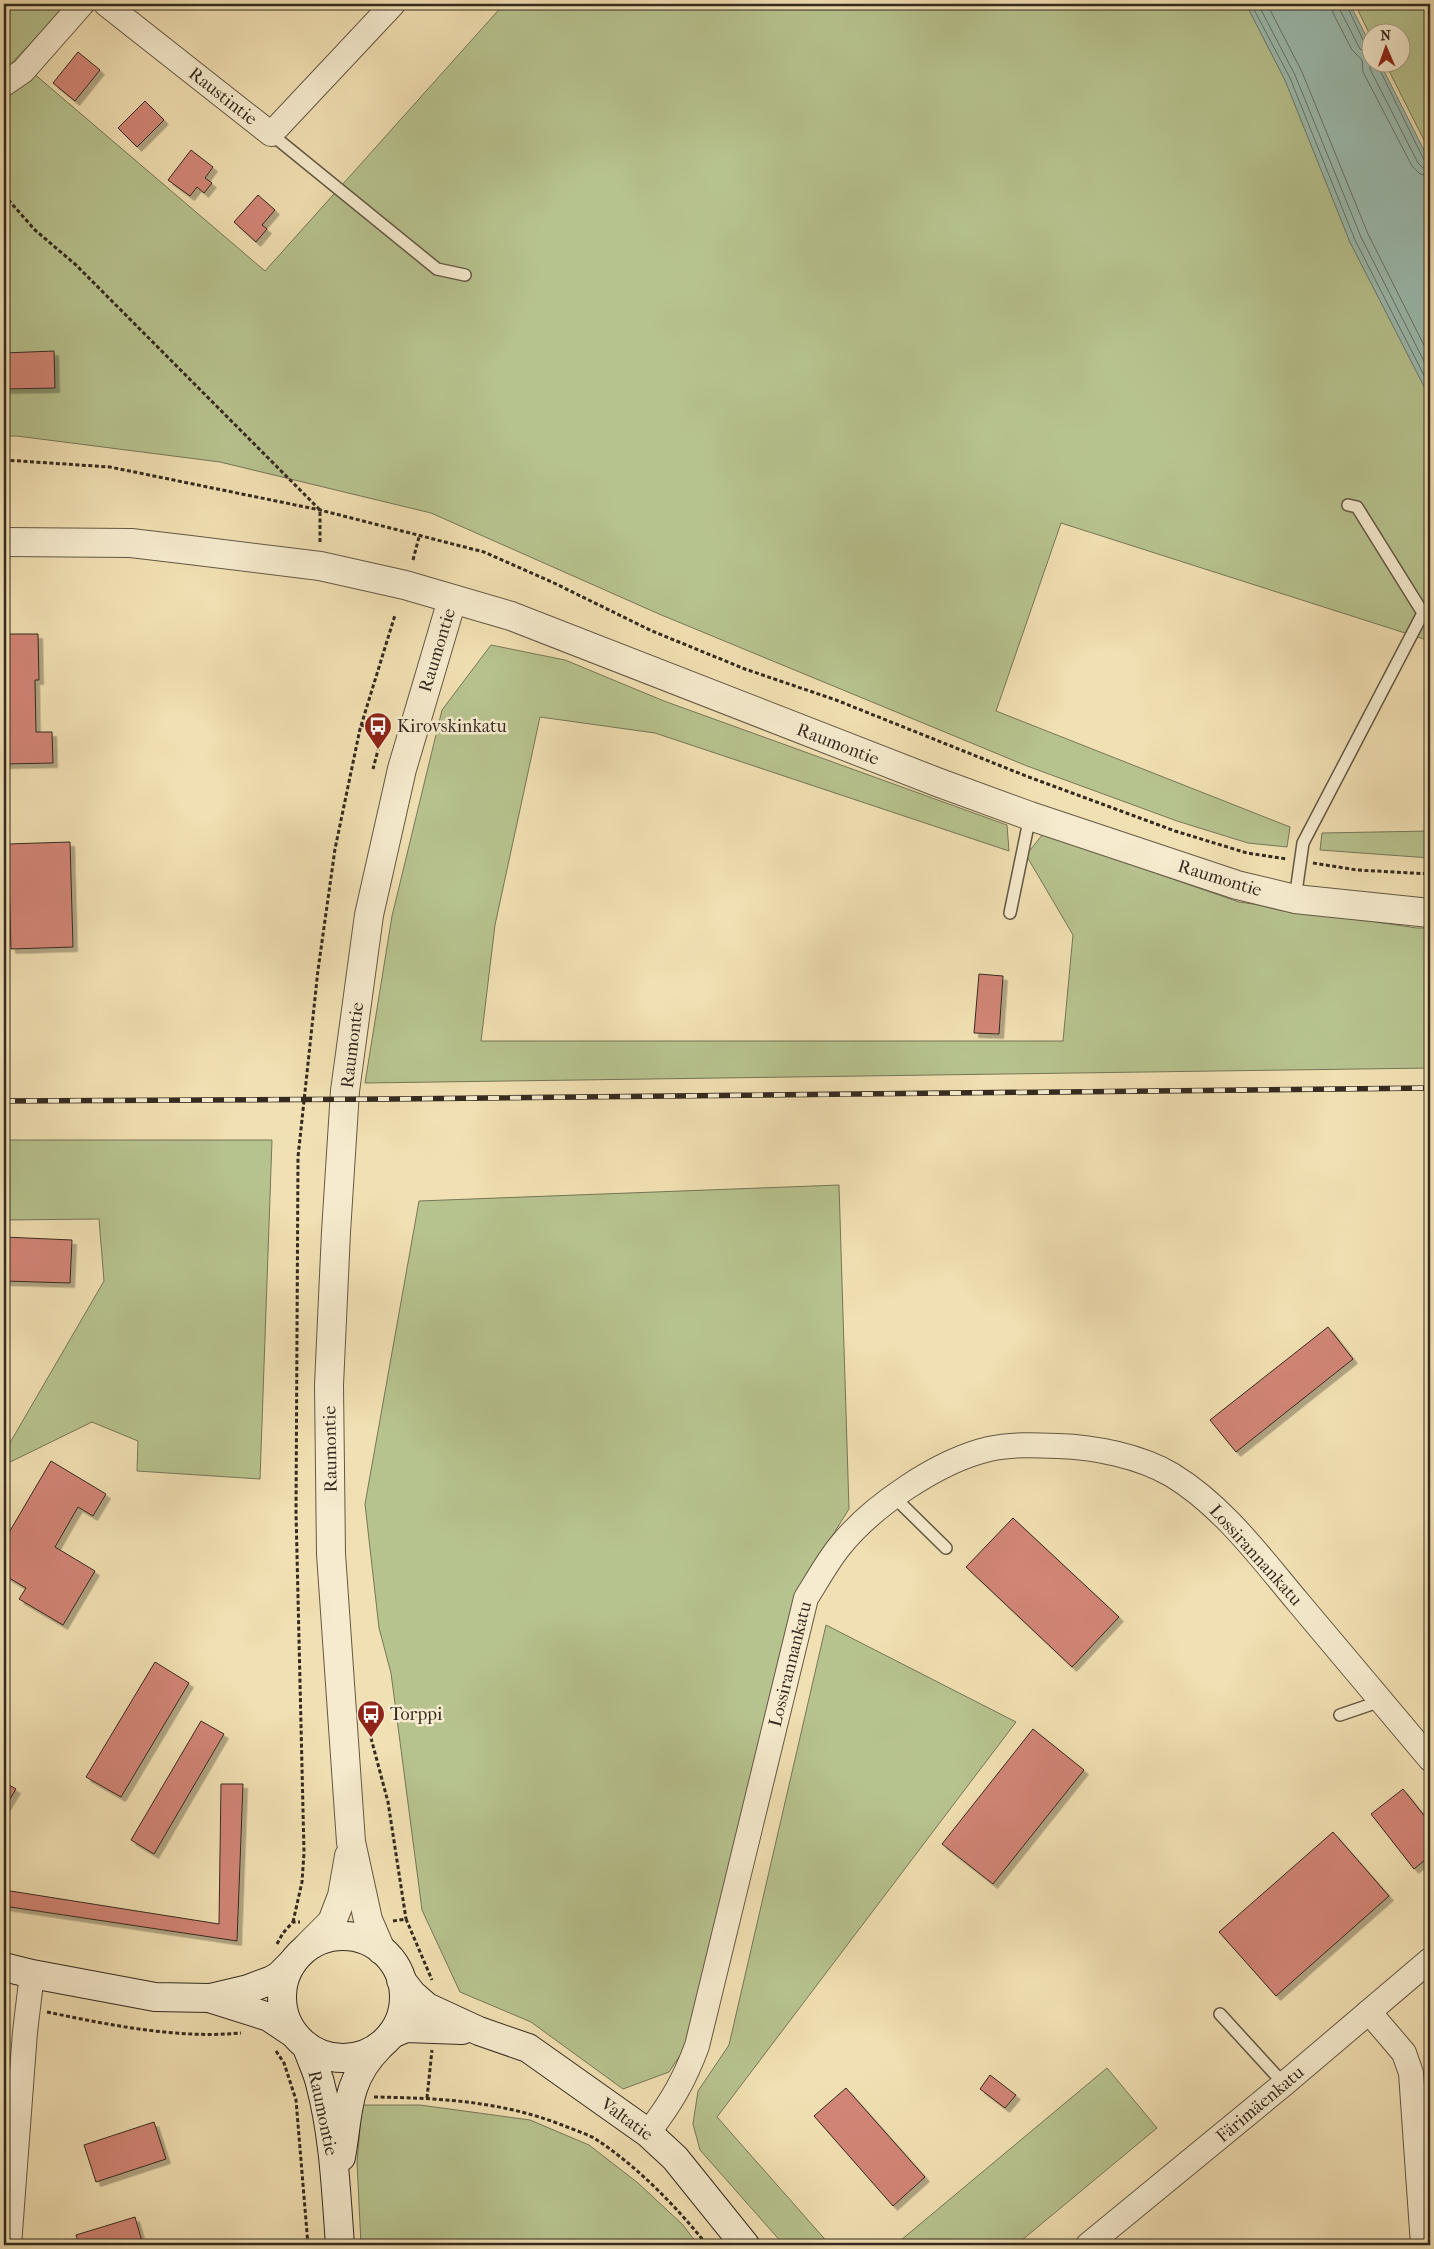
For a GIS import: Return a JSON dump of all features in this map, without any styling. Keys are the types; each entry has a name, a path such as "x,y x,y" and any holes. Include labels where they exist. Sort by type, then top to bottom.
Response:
{"street":[{"path":"4,84 23,71 82,4"},
{"name":"Raustintie","path":"106,4 271,134 393,4"},
{"path":"4,542 131,543 320,566 405,585 452,600"},
{"name":"Raumontie","path":"381,1950 368,1920 351,1842 331,1554 329,1384 345,1091 369,915 402,769 452,600 511,616 846,747 1030,816 1237,885 1295,899 1430,913"},
{"name":"Lossirannankatu","path":"648,2133 672,2102 697,2046 806,1598 840,1546 866,1518 893,1496 958,1460 989,1449 1022,1445 1086,1447 1154,1467 1171,1475 1218,1510 1430,1759"},
{"name":"Raumontie","path":"292,1952 332,1922 342,1896 351,1842"},
{"path":"4,1967 155,1997 210,1998 248,1989 272,1980 279,1976 292,1952 325,1939 344,1936 364,1940 381,1950 394,1963 401,1980 404,1999 401,2017 385,2040 362,2055 343,2058 324,2055 291,2042 270,2017 210,1998"},
{"path":"291,2042 281,1998 292,1952"},
{"name":"Färimäenkatu","path":"1088,2245 1284,2084 1430,1960"},
{"path":"9,2245 32,1974"},
{"name":"Valtatie","path":"401,1980 412,1994 427,2007 435,2019"},
{"path":"1370,2012 1404,2053 1411,2073 1423,2245"},
{"name":"Valtatie","path":"385,2040 406,2028 435,2019 479,2031 528,2048 648,2133 675,2158 744,2245"},
{"name":"Raumontie","path":"336,2181 347,2121 349,2097 364,2061 385,2040"},
{"name":"Raumontie","path":"291,2042 320,2081 336,2181 340,2245"}],"lane":[{"path":"271,134 437,269 466,275"},
{"path":"1295,899 1303,843 1423,614 1356,507 1348,505"},
{"path":"1010,913 1030,816"},
{"path":"893,1496 946,1548"},
{"path":"1340,1716 1381,1701"},
{"path":"1220,2014 1284,2084"}],"path":[{"path":"4,195 35,230 76,265 320,510 320,566"},
{"path":"4,460 110,467 320,510 484,552 554,583 652,631 745,669 836,700 1017,772 1175,831 1247,852 1300,861 1357,870 1430,874"},
{"path":"413,560 420,537"},
{"path":"361,725 383,730 373,770"},
{"path":"371,1738 388,1802 406,1919 431,1977 437,2000 427,2098 478,2103 531,2113 593,2138 643,2176 688,2221 707,2245"},
{"path":"368,1920 390,1922 406,1919"},
{"path":"292,1952 283,1933 293,1922 332,1922"},
{"path":"28,2008 149,2030 212,2036 247,2033"},
{"path":"291,2042 284,2063 296,2100 308,2245"}],"green space":[{"path":"4,4 68,4 4,69"},
{"path":"504,4 1246,4 1285,80 1350,242 1430,398 1430,641 1061,523 996,711 1290,827 1287,847 1248,843 1177,821 1027,766 659,614 431,513 220,462 17,436 4,436 4,94 32,72 265,271"},
{"path":"1355,4 1430,4 1430,152 1390,72 1412,72 1412,22 1364,22"},
{"path":"491,645 565,660 664,701 1007,825 1009,851 655,733 540,717 495,925 481,1041 1063,1041 1073,935 1026,855 1043,834 1239,902 1417,928 1430,928 1430,1068 365,1083 392,916 442,710"},
{"path":"1430,831 1430,858 1320,850 1322,833"},
{"path":"4,1140 272,1140 260,1479 137,1471 138,1441 92,1422 4,1465 4,1453 104,1281 99,1219 4,1220"},
{"path":"839,1185 849,1509 804,1581 696,2031 669,2072 623,2089 531,2022 460,1992 422,1910 391,1673 379,1628 365,1504 419,1201"},
{"path":"826,1625 1016,1722 717,2117 830,2245 796,2245 793,2242 783,2244 700,2150 693,2124 698,2091 729,2045"},
{"path":"1107,2068 1157,2128 1016,2245 895,2245"},
{"path":"362,2105 420,2105 530,2120 589,2145 638,2183 683,2225 698,2245 361,2245 357,2162"}],"water":[{"path":"1246,4 1350,4 1362,28 1362,72 1385,72 1430,162 1430,398 1350,242 1285,80"}],"building":[{"path":"78,52 100,70 75,101 53,83"},
{"path":"145,101 164,120 137,147 118,128"},
{"path":"191,150 213,167 205,178 212,183 204,193 197,187 190,196 168,180"},
{"path":"258,195 275,210 262,225 267,229 256,242 234,222"},
{"path":"54,351 55,388 4,389 4,353"},
{"path":"4,634 38,634 39,680 35,680 36,732 52,732 53,763 4,764"},
{"path":"70,842 73,947 11,949 8,844"},
{"path":"979,974 1003,976 999,1034 974,1033"},
{"path":"4,1237 72,1240 70,1283 4,1281"},
{"path":"1428,1250 1430,1250 1430,1284 1428,1284"},
{"path":"1328,1327 1353,1359 1236,1452 1210,1420"},
{"path":"51,1461 106,1494 93,1516 78,1507 55,1547 95,1571 63,1625 19,1599 26,1588 4,1575 4,1541"},
{"path":"1013,1518 1119,1617 1072,1667 966,1567"},
{"path":"155,1662 189,1683 121,1797 86,1777"},
{"path":"201,1721 224,1734 154,1854 131,1840"},
{"path":"1033,1729 1084,1770 993,1884 942,1844"},
{"path":"4,1782 16,1789 4,1809"},
{"path":"221,1784 243,1784 237,1941 4,1906 4,1890 219,1924"},
{"path":"1403,1789 1430,1823 1430,1856 1414,1869 1371,1814"},
{"path":"1333,1832 1389,1896 1276,1996 1219,1932"},
{"path":"990,2075 1016,2095 1005,2108 980,2089"},
{"path":"846,2088 925,2177 893,2206 814,2116"},
{"path":"154,2122 166,2159 96,2182 84,2145"},
{"path":"135,2217 143,2245 79,2245 76,2235"}],"railway":[{"path":"4,1101 394,1099 1430,1088"}],"place":[{"name":"Kirovskinkatu","path":"378,750"},
{"name":"Torppi","path":"371,1738"}]}
